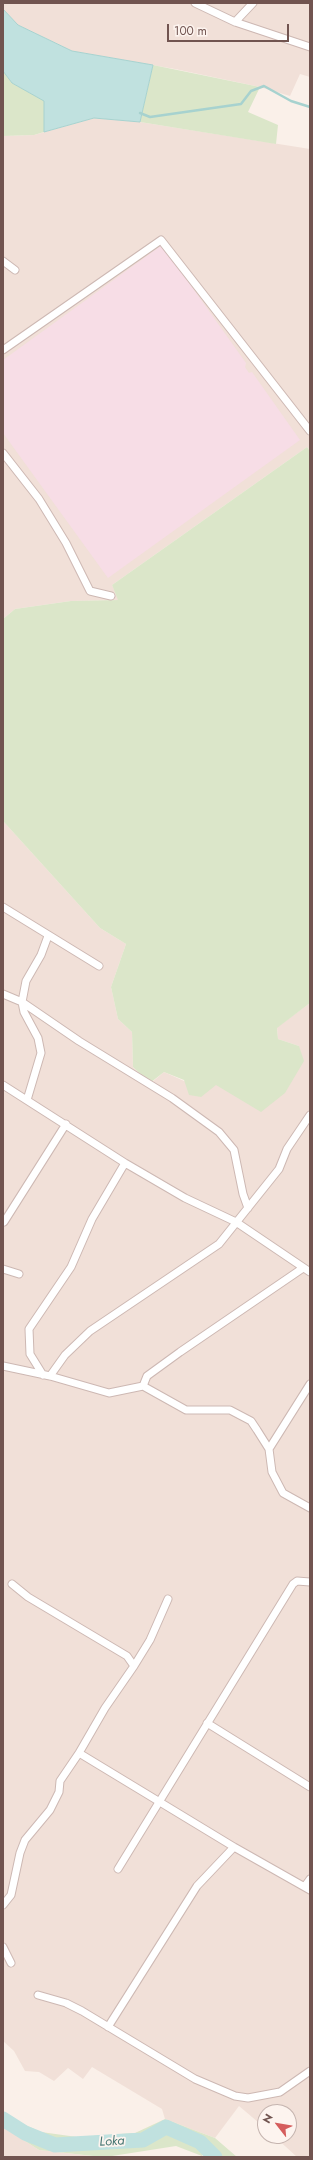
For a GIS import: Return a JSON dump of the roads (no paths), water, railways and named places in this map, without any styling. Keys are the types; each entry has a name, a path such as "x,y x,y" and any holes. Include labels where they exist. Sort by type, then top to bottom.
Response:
{"street":[{"path":"195,3 235,22 310,47"},
{"path":"235,22 253,3"},
{"path":"3,350 161,240 310,431"},
{"path":"3,261 15,270"},
{"path":"3,453 39,499 66,543 90,591 111,596"},
{"path":"3,907 99,966"},
{"path":"27,1100 41,1052 38,1038 24,1012 22,1002 26,981 41,956 48,936"},
{"path":"3,994 22,1002 80,1041 172,1098 219,1132 234,1150 243,1194 248,1208"},
{"path":"4,1087 66,1124 125,1163 185,1198 236,1222 310,1272"},
{"path":"47,1375 65,1355 90,1332 219,1244 279,1169 287,1149 310,1115"},
{"path":"4,1222 66,1124"},
{"path":"47,1375 30,1354 29,1329 71,1268 92,1219 125,1163"},
{"path":"142,1386 148,1376 180,1352 303,1268"},
{"path":"3,1269 19,1274"},
{"path":"3,1366 47,1375 109,1393 142,1386 186,1410 230,1410 251,1421 269,1449 272,1472 283,1493 310,1508"},
{"path":"269,1449 310,1384"},
{"path":"118,1869 293,1584 297,1582 310,1582"},
{"path":"12,1584 28,1597 127,1656 134,1666"},
{"path":"3,1906 11,1896 20,1853 25,1840 50,1810 59,1792 60,1781 79,1753 105,1708 150,1640 168,1599"},
{"path":"207,1723 310,1787"},
{"path":"79,1753 234,1847 308,1888 310,1879"},
{"path":"108,2027 197,1886 234,1847"},
{"path":"3,1947 11,1964"},
{"path":"38,1995 66,2003 195,2080 235,2096 248,2098 280,2092 310,2070"}],"water":[{"path":"3,9 18,25 72,51 153,65 140,122 94,118 44,132 44,101 12,83 3,71"}],"waterway":[{"path":"140,113 150,117 241,104 251,91 264,86 291,101 310,107"},
{"name":"Loka","path":"3,2119 25,2133 55,2145 143,2140 166,2127 200,2142 215,2157"}]}
